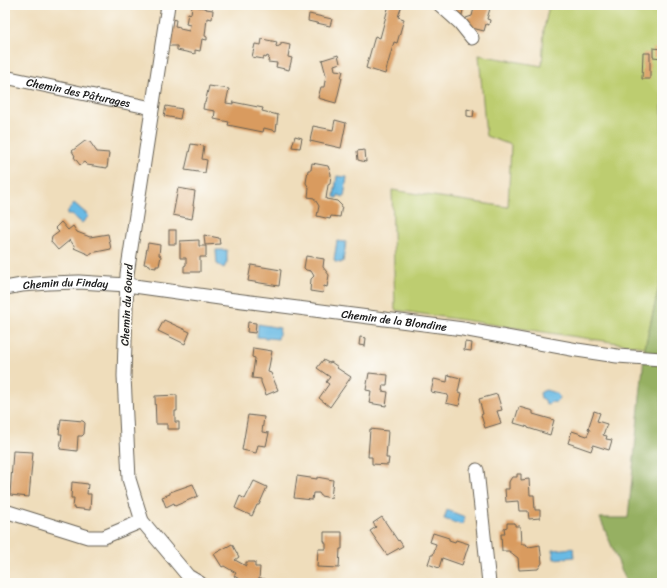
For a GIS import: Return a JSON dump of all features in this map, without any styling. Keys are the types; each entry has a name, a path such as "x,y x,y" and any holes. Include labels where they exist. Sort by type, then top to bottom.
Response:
{"street":[{"name":"Chemin du Gourd","path":"168,5 127,272 124,376 129,479 142,521 188,576 200,583"},
{"path":"440,5 460,23 472,38"},
{"name":"Chemin des Pâturages","path":"5,77 152,108"},
{"name":"Chemin du Finday","path":"5,288 48,283 79,282 126,285"},
{"name":"Chemin de la Blondine","path":"126,285 463,329 617,356 662,359"},
{"path":"477,470 488,583"},
{"path":"5,511 88,537 104,537 142,521"}],"green space":[{"path":"549,5 662,5 662,274 645,347 395,310 392,190 508,207 511,145 486,136 479,55 542,66 544,29"},
{"path":"662,274 662,583 627,583 600,518 628,518 645,347"}],"water":[{"path":"337,176 347,177 344,197 338,195 337,198 334,197"},
{"path":"74,203 89,216 82,223 72,215 67,214"},
{"path":"337,241 346,242 343,262 341,263 335,262 334,260"},
{"path":"216,250 227,250 227,262 224,268 217,264"},
{"path":"258,324 280,328 278,339 257,337"},
{"path":"546,390 557,394 559,397 557,401 551,402 548,405 546,404 545,400 541,398 540,393"},
{"path":"447,510 465,517 462,525 444,519"},
{"path":"573,548 574,557 554,559 553,550"}],"building":[{"path":"389,5 402,5 398,17 404,19 397,43 394,42 385,74 366,68 375,36 380,38"},
{"path":"456,5 464,5 462,15 454,12"},
{"path":"465,5 491,5 487,19 490,20 489,25 486,24 484,31 464,26 466,18 472,16 474,8"},
{"path":"192,6 213,10 212,19 207,18 205,36 207,37 207,40 202,39 200,51 195,50 195,54 177,50 177,46 167,46 172,19 176,20 175,26 189,31 190,25 186,24 188,13 191,14"},
{"path":"309,14 332,19 330,26 308,21"},
{"path":"262,39 277,42 277,47 281,45 281,43 290,45 288,57 292,58 289,70 276,67 277,63 268,62 269,57 267,56 263,59 252,57 255,44 261,45"},
{"path":"653,48 662,49 662,58 653,57"},
{"path":"643,53 650,53 650,79 642,79"},
{"path":"338,55 340,63 334,65 335,70 343,71 336,103 318,98 321,87 324,87 326,75 322,60"},
{"path":"209,86 229,89 226,103 233,104 233,102 263,108 262,111 278,115 276,131 264,128 263,132 228,125 229,122 214,119 215,111 203,109"},
{"path":"166,106 182,109 180,119 164,116"},
{"path":"467,109 474,111 473,117 467,116"},
{"path":"335,120 346,123 341,148 310,141 313,126 333,130"},
{"path":"295,136 302,138 300,148 292,147"},
{"path":"85,141 90,142 97,152 109,153 107,168 87,165 84,162 80,165 74,157 75,156 72,151"},
{"path":"191,144 204,146 202,159 207,160 205,173 185,170"},
{"path":"365,150 366,162 358,160 357,151"},
{"path":"312,163 328,166 331,174 326,199 337,201 342,206 340,217 331,216 330,219 317,216 319,206 314,198 308,197 309,188 306,183 308,170 311,170"},
{"path":"178,188 195,191 192,219 173,215"},
{"path":"61,222 68,230 73,226 77,232 90,237 108,234 111,249 91,253 90,255 74,248 75,247 70,240 58,250 51,242 52,237 59,232 55,228"},
{"path":"169,230 176,230 176,244 169,244"},
{"path":"204,235 219,238 220,244 205,245"},
{"path":"199,240 199,246 206,246 206,257 200,257 200,272 184,272 186,258 180,258 180,241"},
{"path":"148,243 160,245 159,255 161,256 159,266 156,266 156,268 144,264"},
{"path":"306,256 324,259 323,267 329,275 327,287 324,286 323,293 310,291 311,279 314,276 311,271 304,268"},
{"path":"251,265 281,270 279,286 248,281"},
{"path":"164,320 190,332 185,344 158,331"},
{"path":"248,322 256,323 255,333 247,332"},
{"path":"360,337 366,338 365,346 359,345"},
{"path":"465,342 472,343 471,351 464,350"},
{"path":"253,348 272,351 268,372 271,373 278,390 266,395 261,379 252,378 255,358 252,357"},
{"path":"323,360 329,363 331,362 351,377 330,407 319,398 329,384 326,382 330,377 317,368"},
{"path":"369,373 388,375 387,385 383,385 382,391 388,392 386,406 369,403 371,391 366,390"},
{"path":"448,375 461,378 458,392 462,393 459,406 446,403 448,395 431,392 434,379 447,382"},
{"path":"497,394 502,410 497,411 501,423 485,428 481,415 483,414 479,399"},
{"path":"177,395 175,422 179,422 179,429 167,429 167,424 156,424 155,396"},
{"path":"519,407 533,411 533,414 554,420 550,435 514,423"},
{"path":"594,411 600,413 597,421 607,424 603,435 607,436 606,439 612,440 609,450 593,445 591,451 568,443 572,431 587,436 590,430 588,429"},
{"path":"248,415 264,417 262,432 269,433 266,446 258,445 256,453 242,450"},
{"path":"61,419 83,421 85,423 84,434 82,436 78,436 77,451 60,449 62,434 59,434"},
{"path":"370,429 388,431 386,458 389,458 388,465 372,464 372,457 368,457"},
{"path":"13,451 33,452 29,497 10,495"},
{"path":"517,474 521,474 521,480 529,479 530,495 534,495 535,510 540,510 540,518 529,519 528,511 519,511 518,501 506,502 505,489 509,489 510,480 512,477 517,477"},
{"path":"297,476 317,479 317,477 333,480 331,498 321,496 319,493 313,493 312,500 294,498"},
{"path":"254,481 267,487 252,516 235,508 240,496 245,499"},
{"path":"72,482 88,484 87,494 91,494 90,510 73,508 74,498 71,498"},
{"path":"193,484 198,496 175,506 174,503 166,507 162,497 170,494 170,492"},
{"path":"382,517 403,546 387,555 370,531 376,527 373,523"},
{"path":"507,523 515,523 515,526 520,526 521,544 525,544 529,547 540,545 542,563 538,569 519,570 518,558 509,551 502,551 501,534 505,534 504,528 507,527"},
{"path":"324,532 342,532 342,549 340,549 339,568 317,567 318,549 326,549"},
{"path":"433,533 449,538 449,540 455,542 456,540 469,544 462,565 442,558 439,568 428,564 431,555 433,555 436,544 430,542"},
{"path":"232,544 239,557 235,560 246,566 246,562 255,562 255,567 260,567 259,579 265,579 265,583 241,583 241,580 234,576 236,573 224,566 222,567 214,554"}]}
